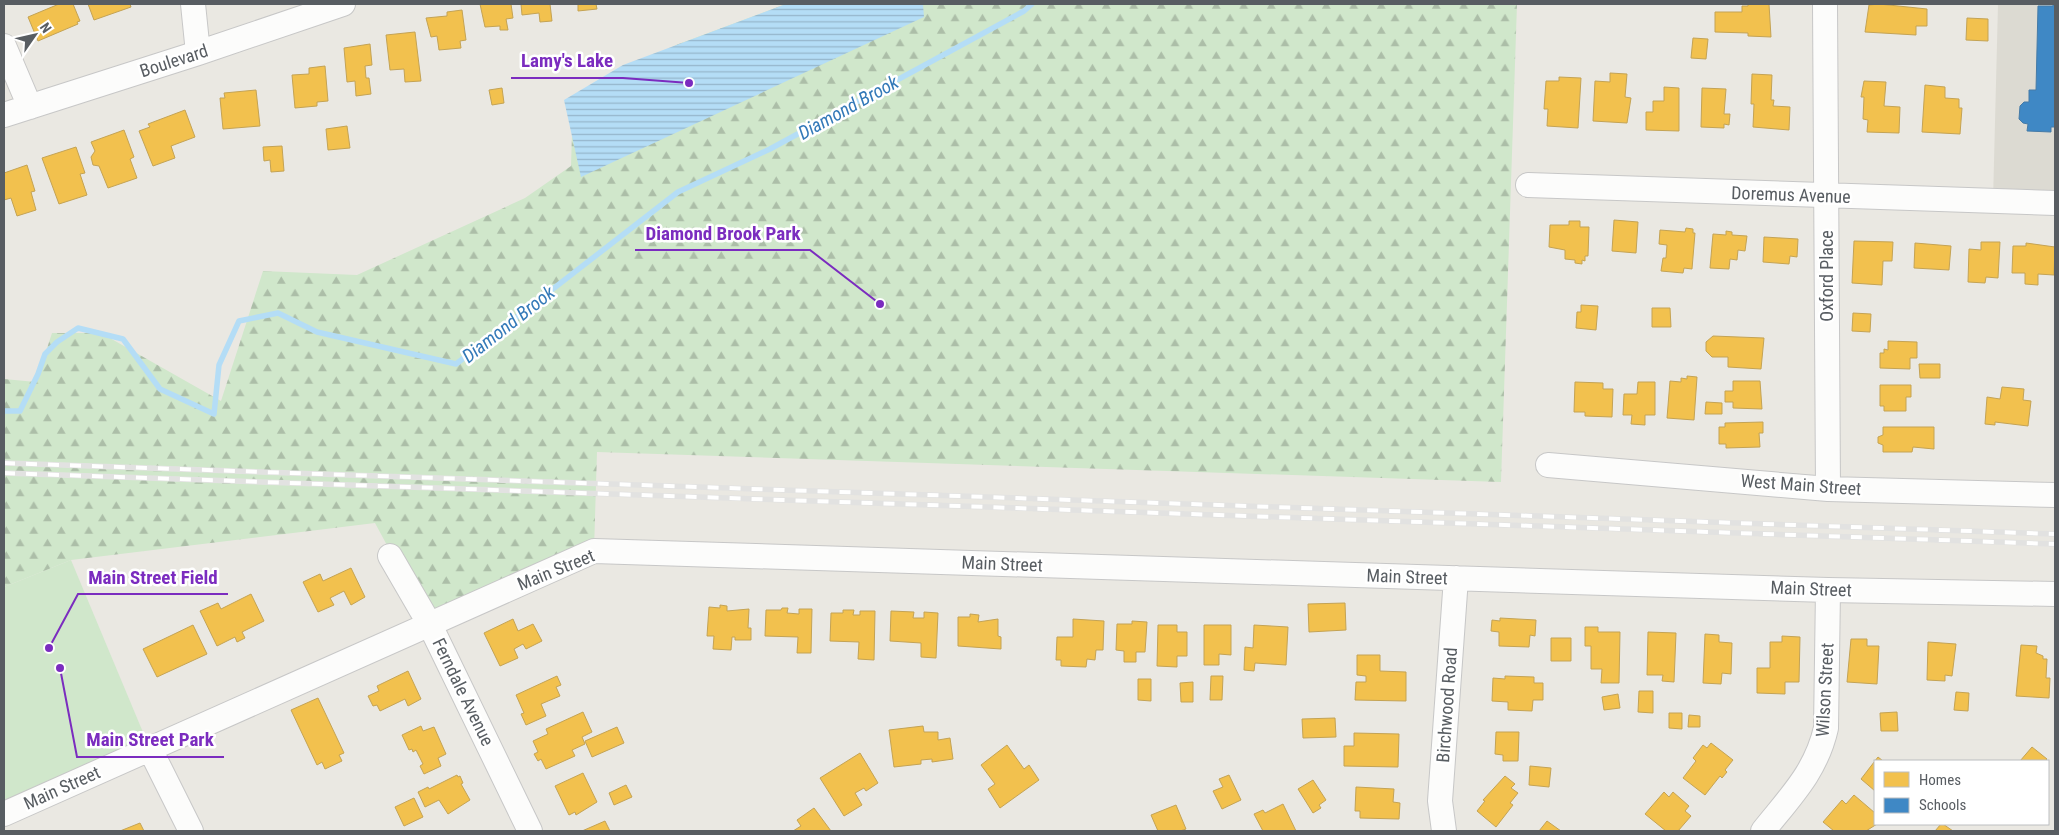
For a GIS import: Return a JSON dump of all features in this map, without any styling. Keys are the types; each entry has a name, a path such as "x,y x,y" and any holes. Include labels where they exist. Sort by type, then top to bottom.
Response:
{"street":[{"path":"193,4 198,53"},
{"name":"Boulevard","path":"4,115 343,4"},
{"name":"Oxford Place","path":"1825,4 1828,489"},
{"path":"4,46 30,107"},
{"name":"Doremus Avenue","path":"1528,185 2055,204"},
{"name":"West Main Street","path":"1548,465 1828,489 2055,495"},
{"name":"Main Street","path":"4,814 594,551 1828,590 2055,594"},
{"name":"Ferndale Avenue","path":"390,556 430,625 530,831"},
{"name":"Birchwood Road","path":"1444,831 1440,801 1456,578"},
{"name":"Wilson Street","path":"1763,831 1812,769 1821,749 1826,728 1828,590"},
{"path":"150,749 191,831"}],"shaded area":[{"path":"1998,4 2055,4 2055,203 1993,201"}],"green space":[{"path":"786,4 1517,4 1501,482 597,452 594,551 430,625 375,523 71,560 4,587 4,379 36,382 52,333 101,333 221,401 263,271 357,275 525,198 571,166 573,101 676,45"},
{"path":"71,560 150,749 4,814 4,587"}],"water":[{"path":"786,4 923,4 924,17 581,177 564,100 623,65"}],"building: Homes":[{"path":"59,4 73,4 80,21 77,22 78,24 38,41 28,17"},
{"path":"88,4 130,4 131,7 94,20"},
{"path":"480,4 511,4 513,18 506,19 508,30 500,30 500,26 485,27"},
{"path":"521,4 550,4 552,21 540,22 539,13 522,15"},
{"path":"578,4 596,4 597,9 578,11"},
{"path":"1748,4 1769,4 1771,37 1748,36 1748,33 1715,32 1715,12 1742,12 1742,6 1748,6"},
{"path":"1879,4 1927,9 1927,26 1916,26 1916,35 1865,32 1869,5"},
{"path":"462,10 466,40 460,41 461,48 439,50 437,36 431,37 426,18 447,16 447,12"},
{"path":"1967,18 1988,19 1988,41 1966,40"},
{"path":"415,32 421,81 405,82 404,69 390,70 386,35"},
{"path":"1693,38 1708,39 1706,59 1691,58"},
{"path":"370,44 372,65 365,66 366,78 369,78 371,94 356,96 355,81 347,82 344,48"},
{"path":"325,66 328,101 317,102 317,106 295,108 292,75 309,74 309,68"},
{"path":"1610,73 1627,74 1625,97 1631,98 1627,123 1593,121 1595,81 1610,82"},
{"path":"1752,74 1772,75 1771,100 1774,100 1773,106 1790,107 1789,130 1753,127 1754,104 1751,104"},
{"path":"1559,77 1581,78 1578,128 1547,126 1548,109 1544,109 1546,81 1559,81"},
{"path":"1864,81 1886,82 1884,106 1900,107 1899,133 1867,132 1868,120 1863,119 1864,97 1861,97"},
{"path":"1925,85 1945,87 1945,98 1959,99 1959,108 1962,108 1960,134 1922,132"},
{"path":"1664,87 1679,88 1679,131 1646,130 1646,112 1653,112 1653,101 1664,101"},
{"path":"502,88 504,103 492,105 489,90"},
{"path":"1702,88 1726,89 1724,114 1730,114 1729,125 1724,124 1724,128 1701,127"},
{"path":"256,90 260,126 223,129 220,98 225,98 224,93"},
{"path":"185,110 195,137 171,146 175,158 153,166 139,131 150,127 148,124"},
{"path":"347,126 350,148 328,150 326,129"},
{"path":"124,130 134,157 130,159 137,178 108,188 99,166 93,165 91,157 95,151 91,142"},
{"path":"282,146 284,171 271,172 270,160 264,161 263,147"},
{"path":"76,147 85,173 80,174 87,195 59,204 42,158"},
{"path":"27,165 35,191 31,192 36,210 17,216 11,198 4,200 4,173"},
{"path":"1614,220 1638,222 1636,253 1612,251"},
{"path":"1569,221 1580,221 1580,227 1589,227 1588,256 1585,256 1585,261 1582,260 1582,264 1575,263 1575,260 1565,259 1565,250 1549,247 1550,225 1569,225"},
{"path":"1686,228 1693,229 1693,233 1695,233 1692,269 1684,268 1683,273 1661,271 1663,258 1666,258 1667,245 1659,244 1660,230 1685,232"},
{"path":"1726,231 1732,232 1732,235 1747,236 1745,251 1738,250 1737,260 1730,259 1729,269 1710,268 1713,234 1726,235"},
{"path":"1764,237 1798,239 1797,257 1790,256 1789,264 1763,262"},
{"path":"1854,241 1893,242 1892,261 1883,261 1882,285 1852,283"},
{"path":"1981,242 2000,242 1998,278 1986,277 1985,283 1968,282 1969,249 1981,250"},
{"path":"1915,243 1951,246 1949,270 1914,268"},
{"path":"2026,243 2055,247 2054,275 2038,274 2038,285 2025,284 2025,273 2012,273 2013,246 2026,246"},
{"path":"1581,305 1598,306 1596,330 1576,328 1577,312 1581,312"},
{"path":"1652,308 1670,308 1671,327 1652,327"},
{"path":"1853,313 1871,314 1870,332 1852,331"},
{"path":"1713,336 1764,338 1761,369 1728,367 1728,357 1712,357 1706,351 1706,342"},
{"path":"1888,341 1917,342 1917,358 1910,358 1910,369 1880,368 1880,353 1884,353 1884,349 1888,350"},
{"path":"1919,364 1940,364 1940,378 1920,378"},
{"path":"1687,376 1697,377 1694,420 1667,418 1670,381 1681,382 1681,378 1687,379"},
{"path":"1733,381 1760,381 1762,409 1733,408 1733,402 1725,402 1725,391 1733,391"},
{"path":"1575,382 1603,383 1603,389 1613,389 1612,417 1585,416 1585,412 1574,412"},
{"path":"1638,382 1655,382 1655,415 1645,415 1645,425 1631,424 1632,415 1623,415 1624,394 1637,394"},
{"path":"1880,385 1911,385 1911,397 1906,397 1906,411 1884,411 1884,406 1880,406"},
{"path":"2002,387 2024,389 2023,400 2031,401 2028,426 1995,422 1995,425 1985,424 1987,397 2000,399"},
{"path":"1706,402 1722,403 1722,414 1705,414"},
{"path":"1763,422 1763,433 1759,433 1760,447 1726,448 1726,444 1719,444 1719,427 1725,427 1725,423"},
{"path":"1883,427 1934,427 1934,449 1913,447 1912,452 1883,452 1883,445 1878,443 1878,437 1883,435"},
{"path":"351,568 365,597 351,605 344,591 330,598 334,605 318,612 303,582 320,574 323,581"},
{"path":"251,594 264,621 242,632 245,638 237,642 235,637 217,646 200,611 218,603 221,609"},
{"path":"1345,603 1346,630 1309,632 1308,604"},
{"path":"720,605 727,606 727,611 749,609 748,628 751,628 751,640 735,640 735,637 732,637 731,650 713,649 714,636 707,636 709,607 720,608"},
{"path":"782,608 788,608 787,613 799,614 799,609 812,609 811,653 797,653 798,637 765,636 766,610 781,610"},
{"path":"843,610 854,610 853,615 860,615 860,611 875,611 874,660 858,659 859,642 830,641 831,613 843,613"},
{"path":"891,611 914,612 913,618 924,618 924,612 938,613 936,658 921,657 921,643 890,641"},
{"path":"970,614 979,615 978,622 998,619 998,636 1001,637 1001,649 958,646 958,617 970,617"},
{"path":"1500,618 1536,620 1535,636 1530,635 1529,647 1499,646 1499,632 1491,631 1492,620 1500,621"},
{"path":"513,619 518,631 533,624 542,641 526,649 523,644 514,649 518,658 500,666 484,633"},
{"path":"1073,619 1104,621 1103,650 1096,650 1095,660 1087,659 1086,667 1061,666 1061,660 1056,660 1057,637 1073,637"},
{"path":"1132,621 1147,622 1145,652 1136,652 1136,662 1124,662 1124,651 1116,650 1117,624 1132,624"},
{"path":"193,625 207,654 157,677 143,649"},
{"path":"1158,625 1177,625 1177,632 1187,632 1187,656 1177,656 1177,667 1157,666"},
{"path":"1204,625 1231,625 1231,655 1219,654 1219,665 1204,665"},
{"path":"1254,625 1288,627 1286,665 1255,663 1254,671 1244,670 1245,647 1253,648"},
{"path":"1585,627 1598,627 1598,632 1620,632 1619,683 1601,683 1602,669 1591,669 1591,646 1585,646"},
{"path":"1648,632 1676,633 1674,682 1662,681 1663,675 1647,675"},
{"path":"1705,634 1719,635 1719,642 1732,643 1731,674 1722,673 1721,684 1703,683"},
{"path":"1782,636 1800,637 1799,682 1785,682 1785,694 1757,693 1757,668 1770,668 1770,642 1782,642"},
{"path":"1551,638 1571,638 1571,661 1551,661"},
{"path":"1851,639 1867,639 1867,646 1879,646 1877,684 1847,682"},
{"path":"1928,642 1956,644 1952,676 1945,675 1945,681 1927,680"},
{"path":"2021,645 2037,646 2036,653 2043,656 2043,659 2047,659 2046,678 2050,678 2049,698 2016,696"},
{"path":"1357,655 1380,655 1380,671 1406,672 1406,701 1355,700 1356,682 1366,682 1366,676 1357,675"},
{"path":"408,671 421,699 408,706 405,699 380,711 377,705 373,706 368,696 379,691 377,686"},
{"path":"557,676 561,685 556,687 560,696 541,704 546,716 526,725 521,714 524,713 516,695"},
{"path":"1211,676 1223,676 1222,700 1210,700"},
{"path":"1505,676 1534,677 1534,683 1543,683 1543,700 1533,700 1532,711 1508,710 1508,702 1492,701 1493,678 1505,679"},
{"path":"1138,679 1151,679 1151,701 1138,700"},
{"path":"1193,682 1193,702 1181,702 1180,683"},
{"path":"1639,691 1653,691 1653,713 1638,712"},
{"path":"1956,692 1969,693 1968,711 1954,710"},
{"path":"1618,694 1620,708 1604,710 1602,697"},
{"path":"318,698 344,753 339,755 342,761 325,769 322,762 317,765 291,710"},
{"path":"583,712 592,732 582,737 585,744 572,750 575,756 546,769 541,759 538,761 534,754 538,752 533,741 548,734 546,729"},
{"path":"1897,712 1898,731 1881,731 1880,713"},
{"path":"1669,713 1682,713 1682,729 1669,728"},
{"path":"1689,715 1700,716 1700,727 1688,727"},
{"path":"1335,718 1336,737 1303,738 1302,719"},
{"path":"421,726 423,731 434,727 446,754 438,758 441,766 424,774 420,766 423,764 416,750 413,752 412,749 409,750 402,735"},
{"path":"923,726 924,732 938,732 938,740 950,738 953,759 932,762 932,759 921,760 921,764 894,767 889,730"},
{"path":"617,727 624,743 592,757 585,741"},
{"path":"1496,732 1519,732 1518,761 1503,761 1503,755 1495,754"},
{"path":"1354,733 1399,734 1398,767 1344,766 1344,746 1354,746"},
{"path":"1711,743 1733,760 1725,770 1727,772 1722,778 1720,776 1705,795 1683,778 1696,761 1693,758 1703,745 1707,748"},
{"path":"1007,745 1024,769 1029,765 1039,780 1000,808 988,789 995,784 981,765"},
{"path":"2032,747 2047,759 2046,760 2021,760"},
{"path":"860,753 878,783 866,791 864,788 855,793 862,805 844,816 820,778"},
{"path":"1874,762 1874,790 1861,779"},
{"path":"1530,766 1551,768 1549,787 1529,785"},
{"path":"583,773 597,802 576,815 575,812 569,815 555,786"},
{"path":"457,775 458,777 460,776 463,783 461,784 470,800 448,814 439,800 425,807 418,792 428,787 429,789"},
{"path":"1229,775 1241,800 1222,809 1213,791 1223,787 1219,779"},
{"path":"1505,776 1515,784 1511,788 1518,793 1510,803 1513,805 1496,827 1477,811 1485,801 1483,800"},
{"path":"1313,780 1326,800 1319,805 1321,808 1313,813 1298,789"},
{"path":"626,785 632,797 614,805 609,793"},
{"path":"1356,787 1394,789 1393,802 1400,803 1399,819 1360,818 1360,811 1355,811"},
{"path":"1664,792 1669,797 1673,792 1689,806 1685,811 1691,816 1678,831 1666,831 1645,814"},
{"path":"1854,795 1874,812 1875,825 1866,831 1834,831 1823,822 1842,800 1846,804"},
{"path":"414,798 423,817 404,826 395,807"},
{"path":"1283,804 1296,831 1263,831 1254,814 1263,810 1265,813"},
{"path":"1176,805 1186,829 1180,831 1158,831 1151,815"},
{"path":"814,808 831,831 793,831 801,826 797,820"},
{"path":"605,821 610,831 582,831"},
{"path":"1547,821 1561,831 1539,831"},
{"path":"140,823 144,831 120,831"},
{"path":"1940,825 1944,825 1953,831 1935,831"}],"building: Schools":[{"path":"2055,4 2055,127 2051,127 2051,132 2027,131 2028,124 2023,123 2019,119 2020,106 2024,102 2029,102 2029,90 2036,90 2038,6 2053,6"}],"waterway":[{"name":"Diamond Brook","path":"4,411 20,411 38,374 45,354 57,342 78,328 123,339 160,389 214,414 219,365 239,321 278,313 317,332 456,364 678,192 770,149 1024,11 1032,4"}],"railway":[{"path":"4,463 2055,534"},
{"path":"4,473 2055,544"}],"place":[{"name":"Lamy's Lake","path":"689,83"},
{"name":"Diamond Brook Park","path":"880,304"},
{"name":"Main Street Field","path":"49,648"},
{"name":"Main Street Park","path":"60,668"}]}
